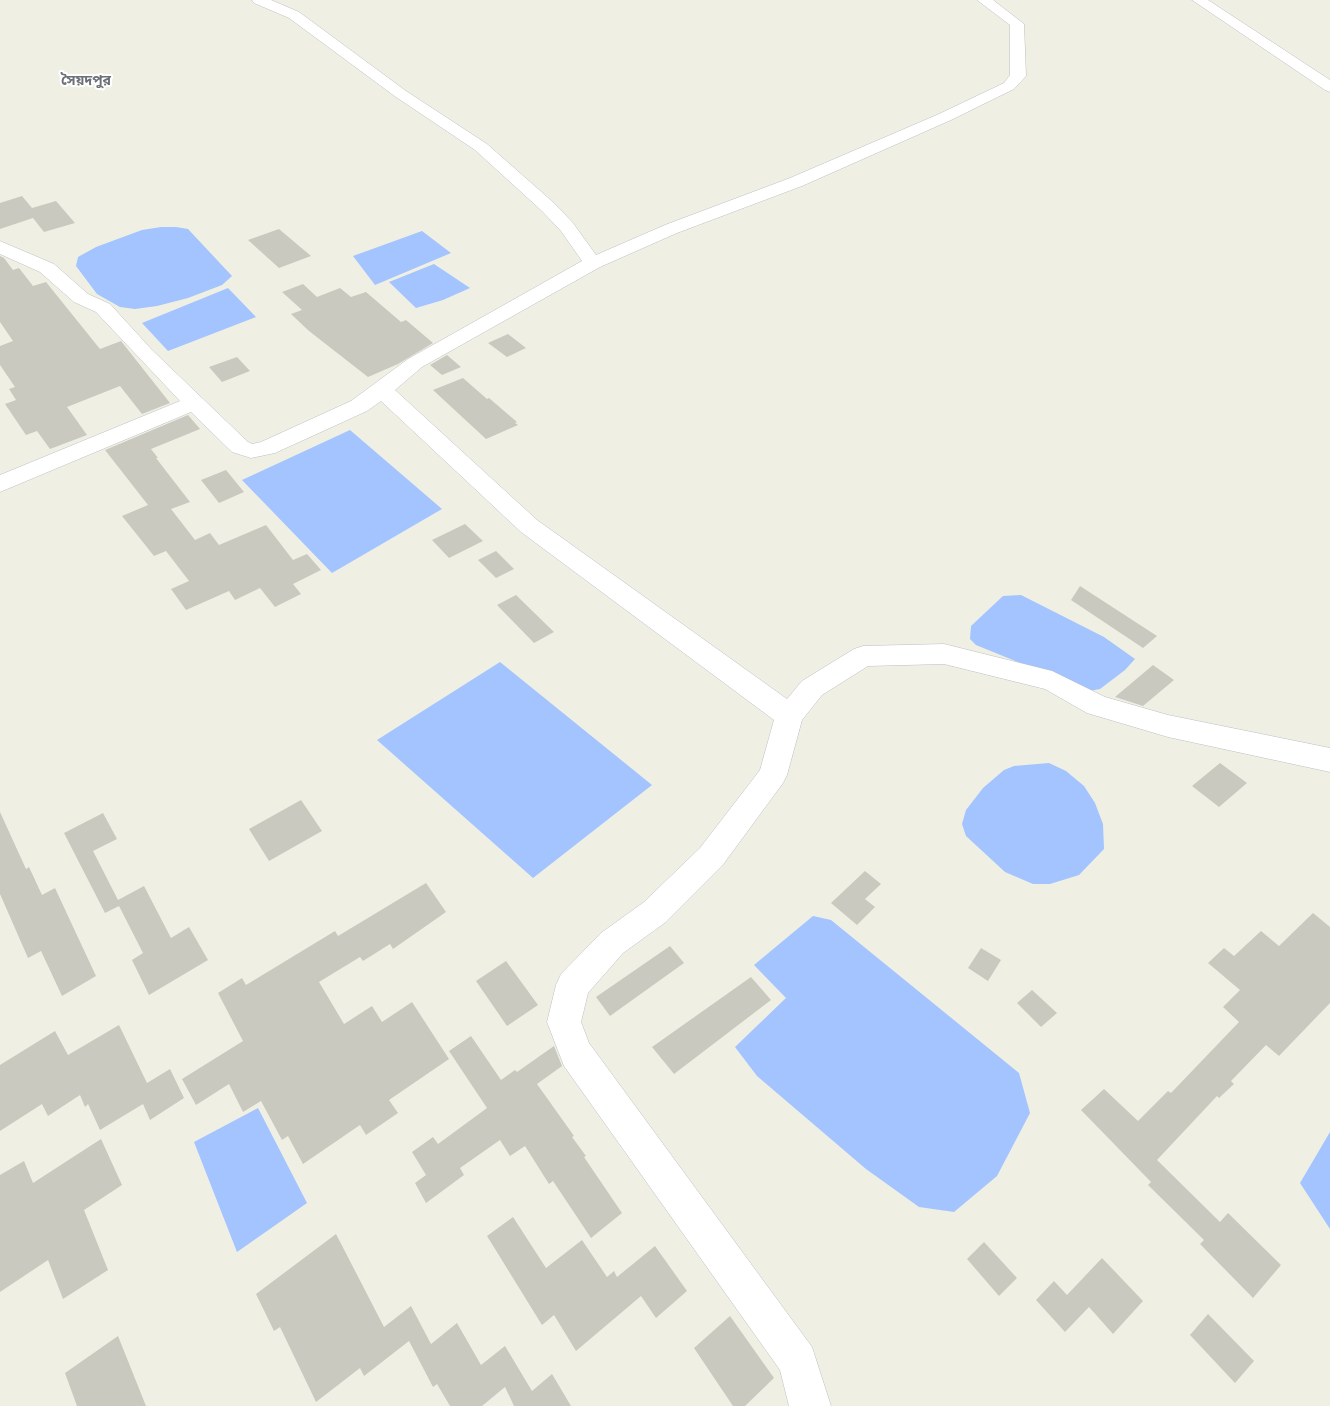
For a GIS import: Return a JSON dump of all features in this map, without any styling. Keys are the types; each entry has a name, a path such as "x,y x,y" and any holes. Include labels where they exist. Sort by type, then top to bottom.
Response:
{"street":[{"path":"259,0 294,15 401,94 481,147 548,207 567,227 594,263"},
{"path":"0,247 47,268 80,298 103,308 144,354 240,447 251,451 267,448 359,406 415,363 441,347 594,263 671,229 830,168 945,118 1009,86 1018,76 1017,24 984,0"},
{"path":"1199,0 1330,87"},
{"path":"382,390 529,526 789,716"},
{"path":"0,484 194,403"},
{"path":"810,1406 798,1361 576,1054 564,1022 573,985 612,943 654,912 711,857 773,775 789,716 812,688 863,656 944,654 1052,681 1097,705 1168,726 1330,760"}],"water":[{"path":"161,227 188,229 232,276 222,285 188,298 157,306 135,309 120,307 97,294 76,266 78,257 96,247 142,230"},
{"path":"422,231 451,253 375,285 353,256"},
{"path":"434,264 470,288 443,300 416,308 389,282"},
{"path":"228,288 256,317 168,351 142,323"},
{"path":"350,430 442,509 332,573 242,480"},
{"path":"1021,595 1104,637 1135,659 1125,670 1100,689 1089,691 976,645 970,639 971,626 1003,596"},
{"path":"500,662 652,785 533,878 377,740"},
{"path":"1049,763 1066,771 1084,786 1095,803 1103,824 1104,849 1079,875 1050,884 1033,884 1005,872 966,836 962,824 966,810 983,788 1004,770 1014,766"},
{"path":"813,916 831,920 1019,1073 1030,1113 997,1176 954,1212 919,1207 866,1169 757,1076 735,1047 786,998 754,965"},
{"path":"258,1108 307,1203 237,1252 194,1142"},
{"path":"1330,1132 1330,1229 1300,1183"}],"building":[{"path":"22,196 32,208 56,201 75,223 44,232 33,218 0,229 0,203"},
{"path":"279,229 311,256 279,268 248,240"},
{"path":"0,256 4,258 13,270 19,268 33,286 46,282 100,349 121,341 170,403 142,414 120,386 67,407 87,435 50,449 37,431 26,435 5,404 16,400 9,389 15,387 0,365 0,346 13,341 0,322"},
{"path":"303,284 317,297 340,288 351,297 366,292 401,322 406,320 433,343 398,364 368,377 309,331 291,314 302,310 282,292"},
{"path":"508,334 526,348 507,357 488,343"},
{"path":"447,355 461,367 442,375 430,365"},
{"path":"237,357 250,371 222,382 209,367"},
{"path":"463,378 487,399 489,398 517,422 515,423 518,425 486,439 433,390"},
{"path":"188,415 200,429 151,449 190,502 171,509 195,540 210,533 219,545 266,525 293,560 307,554 321,570 293,584 301,594 275,607 260,588 235,600 229,591 186,610 171,589 189,581 166,551 154,556 122,516 148,505 105,450"},
{"path":"226,470 244,492 219,503 201,480"},
{"path":"465,524 483,541 449,558 432,540"},
{"path":"496,551 514,569 496,578 478,560"},
{"path":"1080,586 1157,636 1143,648 1071,600"},
{"path":"516,595 554,632 534,643 497,605"},
{"path":"1153,665 1174,680 1143,706 1115,697"},
{"path":"1220,763 1247,783 1219,807 1192,786"},
{"path":"301,800 322,831 269,861 249,829"},
{"path":"0,812 26,869 29,867 42,895 55,888 96,976 62,996 41,951 28,958 0,894"},
{"path":"103,813 117,839 93,851 118,900 144,886 171,938 189,927 208,960 149,995 132,960 143,953 119,906 105,913 64,833"},
{"path":"865,871 881,884 865,899 875,907 857,925 831,903"},
{"path":"426,883 446,912 393,949 390,944 363,961 360,957 319,982 344,1024 372,1006 382,1022 412,1002 449,1059 389,1100 398,1113 366,1135 360,1125 303,1164 288,1136 282,1140 261,1101 243,1112 229,1084 196,1105 182,1079 243,1041 218,993 242,978 246,985 335,931 338,936"},
{"path":"1313,913 1330,927 1330,1003 1279,1056 1266,1045 1231,1081 1234,1084 1219,1098 1217,1096 1157,1160 1220,1222 1228,1213 1281,1265 1253,1298 1200,1244 1204,1240 1148,1185 1151,1182 1081,1110 1104,1089 1138,1121 1168,1091 1171,1093 1239,1022 1223,1007 1240,990 1208,963 1224,948 1234,956 1261,931 1279,946"},
{"path":"670,946 684,963 610,1016 596,997"},
{"path":"981,948 1001,960 988,981 968,968"},
{"path":"506,961 538,1005 507,1026 476,981"},
{"path":"751,977 771,1000 674,1074 652,1047"},
{"path":"1032,990 1057,1013 1041,1027 1017,1003"},
{"path":"119,1025 147,1083 170,1069 184,1098 150,1120 143,1104 100,1130 88,1104 85,1107 80,1095 48,1116 42,1104 0,1131 0,1065 55,1031 68,1055"},
{"path":"471,1036 501,1080 515,1070 517,1072 554,1046 562,1066 537,1084 574,1136 572,1137 586,1156 584,1157 622,1213 591,1238 553,1181 549,1184 525,1146 510,1156 500,1140 460,1168 464,1175 426,1203 415,1183 426,1175 412,1152 433,1137 438,1144 487,1108 449,1051"},
{"path":"101,1139 122,1185 84,1210 108,1270 63,1299 48,1260 0,1292 0,1175 24,1161 33,1183"},
{"path":"513,1217 546,1268 582,1240 607,1277 614,1271 617,1277 655,1246 687,1291 656,1318 641,1296 576,1351 554,1315 542,1325 487,1236"},
{"path":"336,1234 384,1327 411,1306 431,1344 457,1323 481,1365 505,1346 532,1391 552,1374 571,1406 514,1406 505,1387 482,1406 450,1406 437,1384 433,1387 409,1341 364,1376 360,1368 316,1402 280,1327 274,1331 256,1294"},
{"path":"984,1242 1017,1278 999,1296 967,1259"},
{"path":"1102,1258 1143,1301 1113,1334 1089,1307 1065,1332 1036,1300 1054,1281 1067,1295"},
{"path":"1208,1314 1254,1361 1235,1383 1190,1335"},
{"path":"730,1316 774,1378 745,1406 733,1406 694,1348"},
{"path":"118,1336 146,1406 77,1406 65,1373"}],"district":[{"name":"সৈয়দপুর","path":"86,81"}]}
